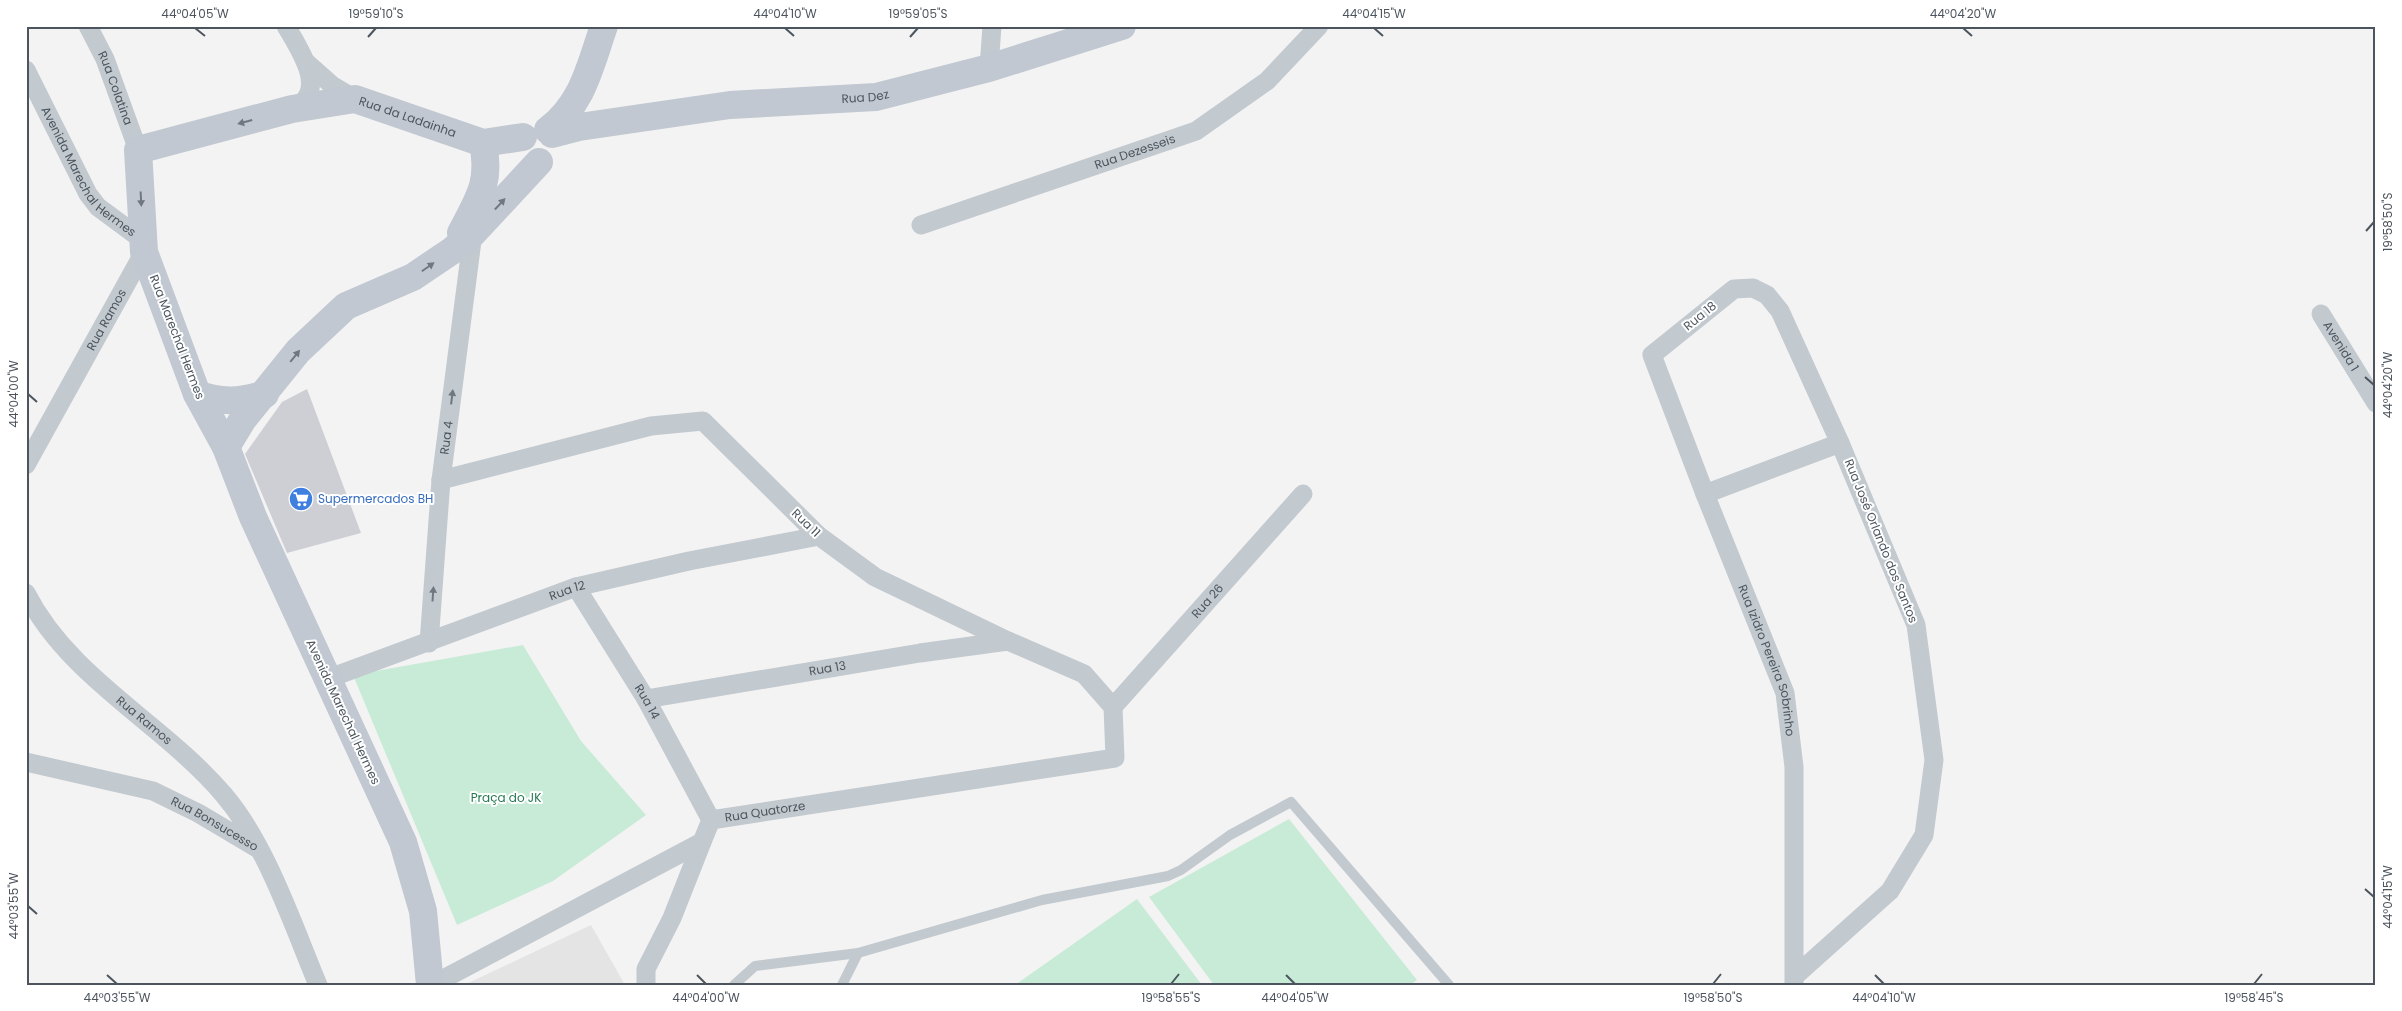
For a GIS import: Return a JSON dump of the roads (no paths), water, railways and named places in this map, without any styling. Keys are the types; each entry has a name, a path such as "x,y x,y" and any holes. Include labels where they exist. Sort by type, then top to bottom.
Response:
{"street":[{"name":"Rua Colatina","path":"88,26 105,59 138,150"},
{"path":"286,26 307,64 310,78 309,92 302,104 292,109"},
{"path":"226,447 242,419 298,351 346,306 412,277 463,241 540,141 562,120 574,105 584,83 604,26"},
{"path":"989,68 992,26"},
{"name":"Rua Dez","path":"540,141 600,124 730,105 876,97 989,68 1122,26"},
{"name":"Rua Dezesseis","path":"921,226 1196,131 1267,81 1319,26"},
{"path":"307,64 333,86 356,99"},
{"name":"Avenida Marechal Hermes","path":"26,70 88,194 98,207 144,247"},
{"name":"Rua da Ladainha","path":"138,150 292,109 356,99 483,142 540,141"},
{"path":"463,241 482,193 487,164 483,142"},
{"name":"Rua Marechal Hermes","path":"138,150 144,247 197,394 226,447"},
{"name":"Rua 4","path":"429,642 441,480 463,241"},
{"name":"Rua Ramos","path":"26,466 144,247"},
{"name":"Rua 18","path":"1652,355 1734,289 1753,288"},
{"name":"Rua José Orlando dos Santos","path":"1753,288 1766,295 1780,311 1840,443 1916,625 1934,760 1924,835 1890,891 1794,981"},
{"name":"Avenida 1","path":"2321,314 2376,403"},
{"name":"Rua Izidro Pereira Sobrinho","path":"1652,355 1705,494 1785,693 1794,767 1794,981"},
{"path":"197,394 227,401 246,400 264,394"},
{"name":"Rua 11","path":"441,480 651,426 703,421 819,536 876,577 1008,641 1084,674 1113,707"},
{"path":"1705,494 1840,443"},
{"name":"Avenida Marechal Hermes","path":"226,447 253,517 403,842 423,911 431,985"},
{"name":"Rua 26","path":"1113,707 1303,494"},
{"name":"Rua 12","path":"327,679 576,587 689,561 819,536"},
{"name":"Rua 14","path":"576,587 646,699 711,820"},
{"name":"Rua Ramos","path":"26,593 38,615 86,671 187,756 225,796 260,850"},
{"name":"Rua 13","path":"646,699 920,653 1008,641"},
{"name":"Rua Quatorze","path":"646,985 646,970 672,918 711,820 1114,758 1113,707"},
{"name":"Rua Bonsucesso","path":"26,762 153,791 198,813 260,850 318,985"},
{"path":"431,985 702,842"}],"lane":[{"path":"734,985 755,966 858,953 1042,900 1168,876 1181,870 1230,835 1291,802 1449,985"},
{"path":"842,985 858,953"}],"place":[{"name":"Supermercados BH","path":"301,499"}],"park label":[{"name":"Praça do JK","path":"506,798"}]}
